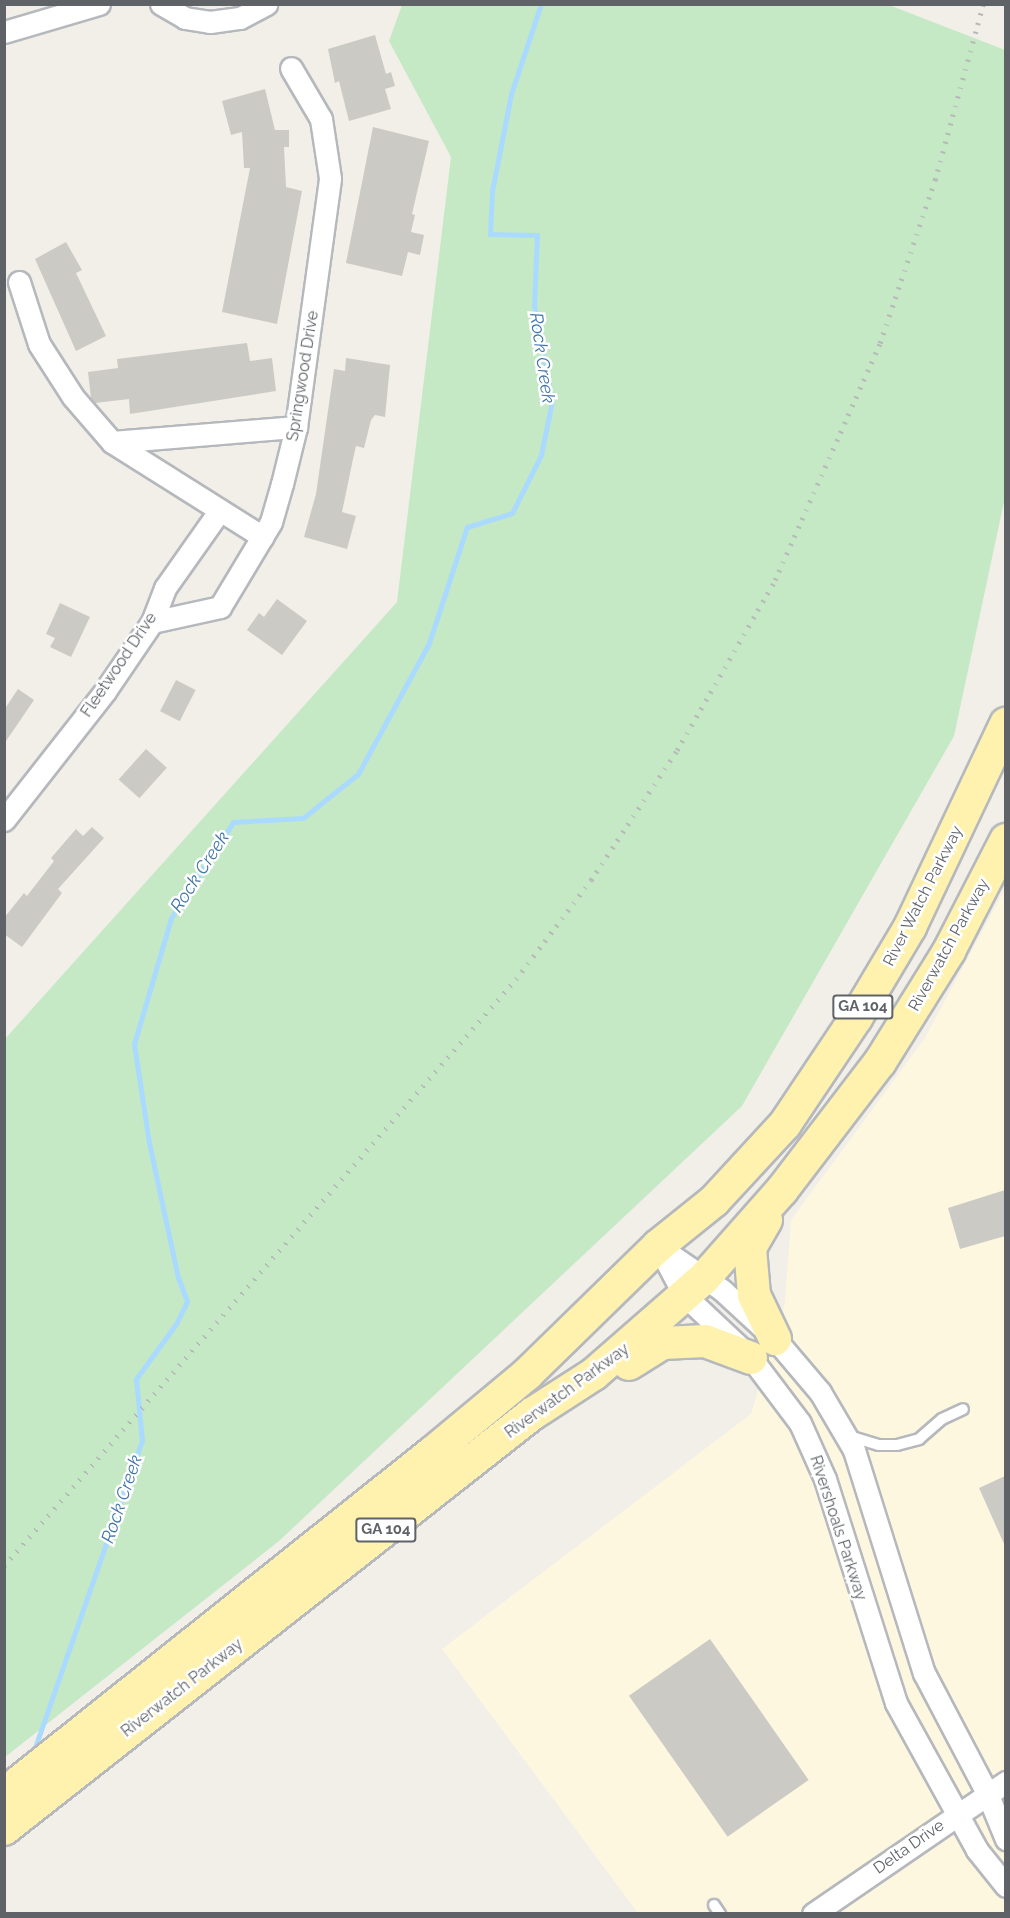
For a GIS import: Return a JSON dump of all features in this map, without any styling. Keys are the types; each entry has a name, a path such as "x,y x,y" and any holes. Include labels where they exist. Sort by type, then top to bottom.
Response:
{"main road":[{"name":"River Watch Parkway","path":"658,1246 714,1201 785,1124 856,1018 910,927 1005,724"},
{"name":"Riverwatch Parkway","path":"4,1830 87,1762 443,1486 532,1414 602,1367 695,1286 782,1190 897,1035 949,951 1005,840"},
{"path":"443,1486 517,1446 621,1369 663,1343 705,1341 763,1348 754,1295 750,1248 782,1190"},
{"name":"Riverwatch Parkway","path":"4,1794 527,1374 658,1246"}],"street":[{"path":"4,32 99,4"},
{"path":"161,4 185,18 210,22 240,18 267,4"},
{"name":"Springwood Drive","path":"152,622 220,607 263,537 274,512 296,427 330,178 321,119 291,68"},
{"path":"19,282 39,344 73,397 112,442 263,537"},
{"path":"112,442 296,427"},
{"name":"Fleetwood Drive","path":"6,815 105,691 152,622 165,588 220,510"},
{"name":"Rivershoals Parkway","path":"658,1246 695,1286 763,1348 820,1392 845,1434 854,1450 924,1673 987,1793 1005,1839"},
{"name":"Rivershoals Parkway","path":"695,1286 763,1348 825,1479 896,1703 977,1850 1005,1886"},
{"name":"Delta Drive","path":"813,1914 1005,1782"}],"lane":[{"path":"845,1434 879,1445 919,1439 942,1419 963,1409"}],"shaded area":[{"path":"1005,889 1005,1913 638,1913 442,1649 751,1414 785,1303 791,1220 925,1038"}],"green space":[{"path":"402,5 889,5 1005,50 1005,497 954,736 742,1106 279,1541 5,1757 5,1039 397,602 451,157 389,41"}],"building":[{"path":"375,35 386,74 391,72 395,86 385,89 391,109 349,121 339,81 335,83 328,49"},
{"path":"265,89 275,130 289,130 289,147 284,147 286,187 302,191 277,324 222,312 250,168 244,168 242,132 231,135 222,101"},
{"path":"373,127 429,141 412,214 415,215 411,232 424,235 420,255 408,252 402,276 346,263"},
{"path":"66,242 82,270 76,273 106,336 76,351 35,259"},
{"path":"247,343 250,361 272,358 276,391 130,414 129,399 95,403 91,398 88,372 118,368 117,359"},
{"path":"346,358 390,365 385,417 375,415 371,420 364,448 356,446 342,512 356,516 347,549 304,537 316,494 334,369 345,371"},
{"path":"277,599 307,621 282,655 247,630 259,613 264,617"},
{"path":"60,603 90,617 71,657 50,647 55,638 46,634"},
{"path":"176,680 196,690 180,721 160,711"},
{"path":"18,689 34,700 4,744 4,710"},
{"path":"146,749 167,768 139,798 119,779"},
{"path":"92,827 104,838 58,889 62,893 22,947 4,934 4,918 24,893 27,896 54,861 51,858 76,829 83,836"},
{"path":"1005,1190 1005,1236 960,1249 948,1208"},
{"path":"1005,1476 1005,1546 979,1488"},
{"path":"710,1639 809,1780 728,1837 629,1696"}],"waterway":[{"name":"Rock Creek","path":"32,1756 142,1441 136,1379 176,1324 187,1301 178,1278 149,1143 134,1044 171,918 233,822 303,818 358,774 429,643 467,527 512,513 541,455 552,401 534,306 537,235 490,234 492,191 511,94 541,4"}],"railway":[{"path":"4,1566 516,979 591,880 677,750 775,580 880,343 935,180 983,4"}]}
